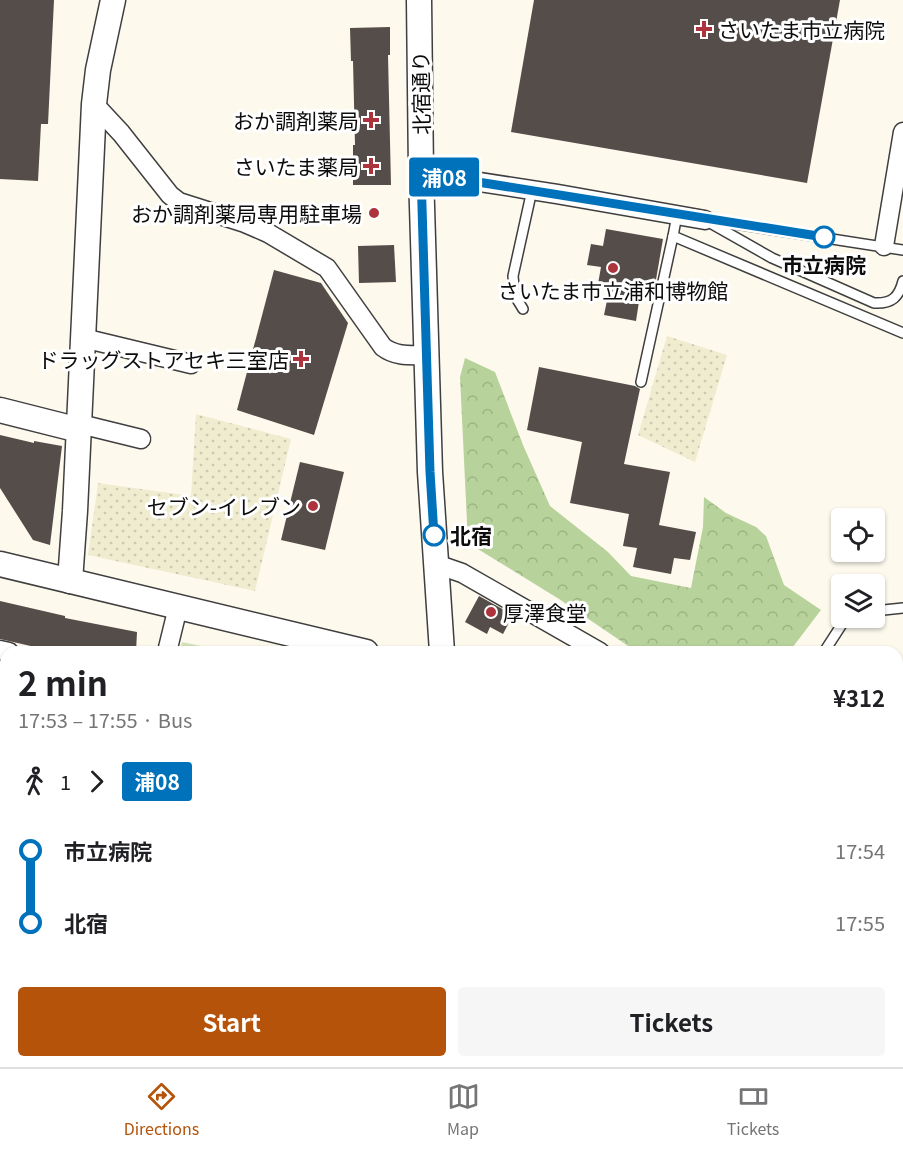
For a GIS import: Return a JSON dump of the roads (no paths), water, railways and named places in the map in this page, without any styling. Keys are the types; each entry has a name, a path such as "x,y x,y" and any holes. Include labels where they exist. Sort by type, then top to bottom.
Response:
{"street":[{"path":"70,581 94,104 98,70 112,0"},
{"name":"北宿通り","path":"419,0 421,173 430,472 442,646"},
{"path":"94,104 121,133 170,195 179,202 268,233 310,257 327,268 383,346 390,352 402,355 427,355"},
{"path":"884,246 903,132"},
{"path":"421,173 705,220"},
{"path":"82,338 191,364"},
{"path":"0,410 141,439"},
{"path":"0,564 341,646"},
{"path":"436,564 462,573 590,646"},
{"path":"168,646 178,607"}],"lane":[{"path":"523,309 515,296 513,276 532,190"},
{"path":"641,382 677,215"},
{"path":"705,220 903,250"},
{"path":"705,220 772,258 874,303 884,304 892,301 901,290 903,281"},
{"path":"673,236 903,333"},
{"path":"885,610 903,608"},
{"path":"828,646 840,628"}],"place":[{"name":"さいたま市立病院","path":"704,29"},
{"name":"おか調剤薬局","path":"371,120"},
{"name":"さいたま薬局","path":"371,166"},
{"name":"おか調剤薬局専用駐車場","path":"374,213"},
{"name":"市立病院","path":"824,237"},
{"name":"さいたま市立浦和博物館","path":"613,268"},
{"name":"ドラッグストアセキ三室店","path":"301,359"},
{"name":"セブン-イレブン","path":"313,506"},
{"name":"北宿","path":"434,535"},
{"name":"厚澤食堂","path":"491,612"}]}
